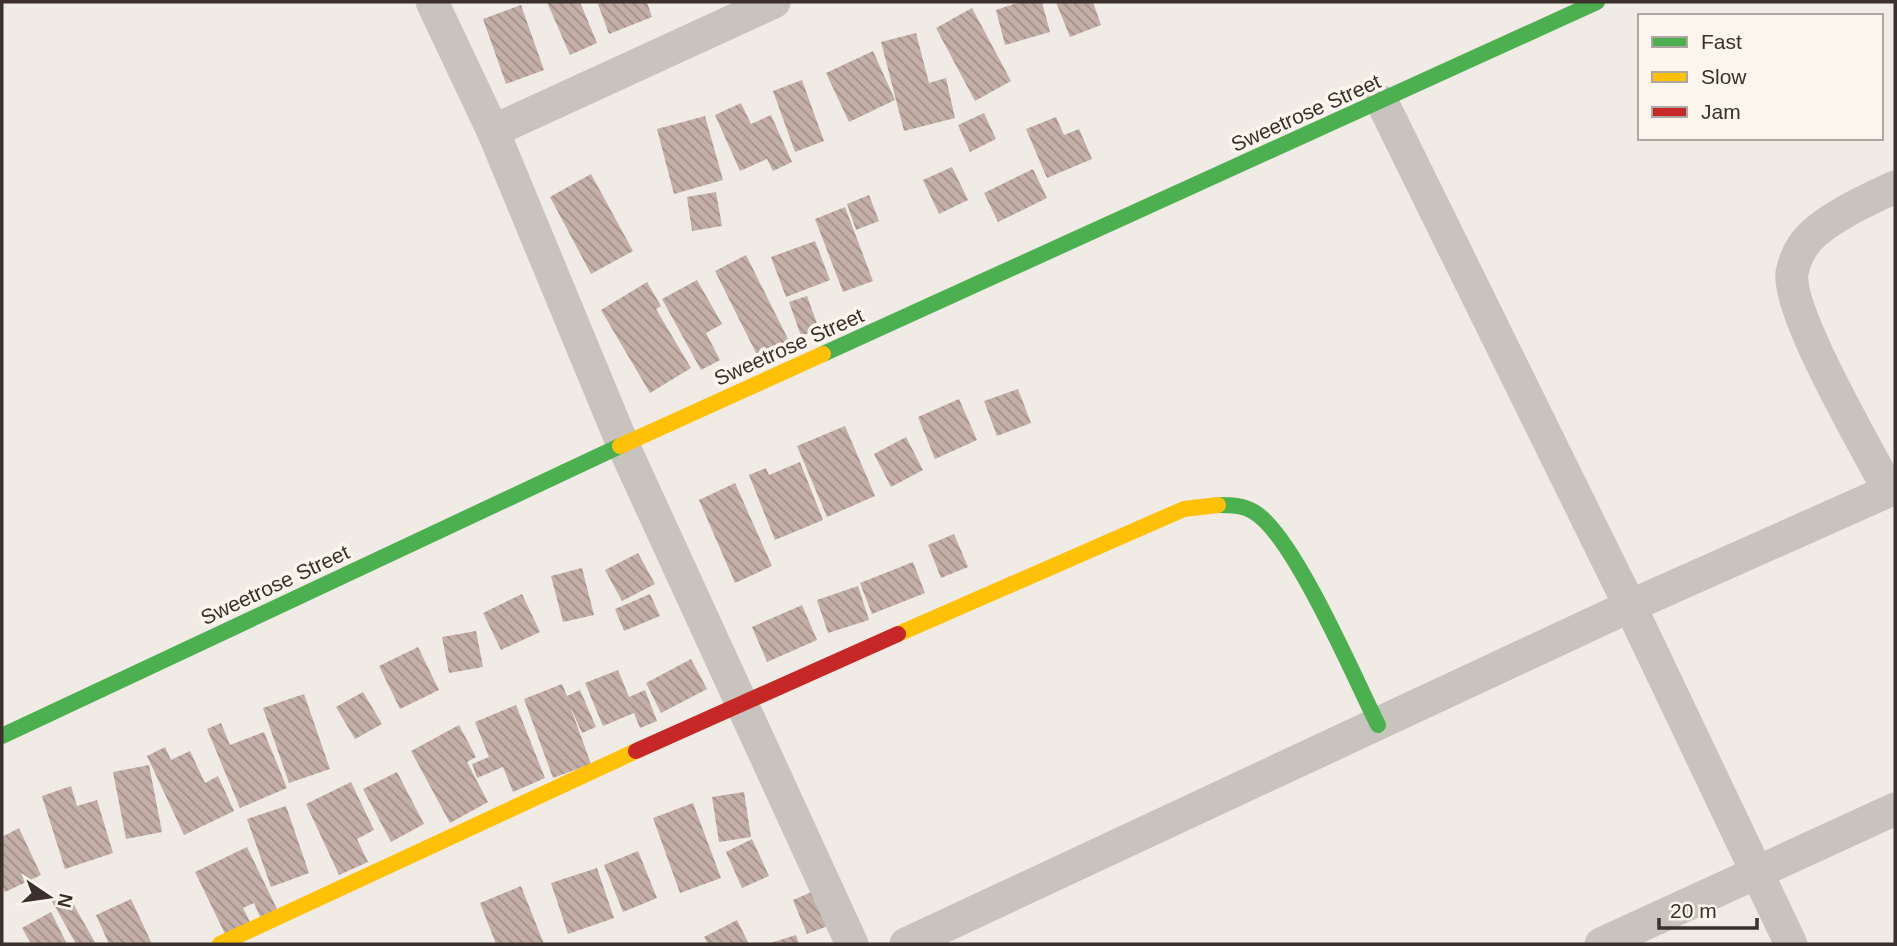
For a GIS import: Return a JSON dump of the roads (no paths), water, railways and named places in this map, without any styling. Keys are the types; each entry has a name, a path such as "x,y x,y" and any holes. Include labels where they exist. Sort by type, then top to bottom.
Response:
{"street":[{"path":"432,2 493,131 623,445 852,944"},
{"path":"493,131 774,2"},
{"name":"Sweetrose Street","path":"2,736 623,445 1382,102 1596,2"},
{"path":"1382,102 1630,606 1791,944"},
{"path":"906,944 1630,606 1892,490 1821,360 1798,304 1792,274 1806,241 1825,225 1895,187"},
{"path":"220,944 742,702 1184,509 1223,504 1249,508 1269,521 1288,547 1378,725"},
{"path":"1601,944 1895,809"}]}
